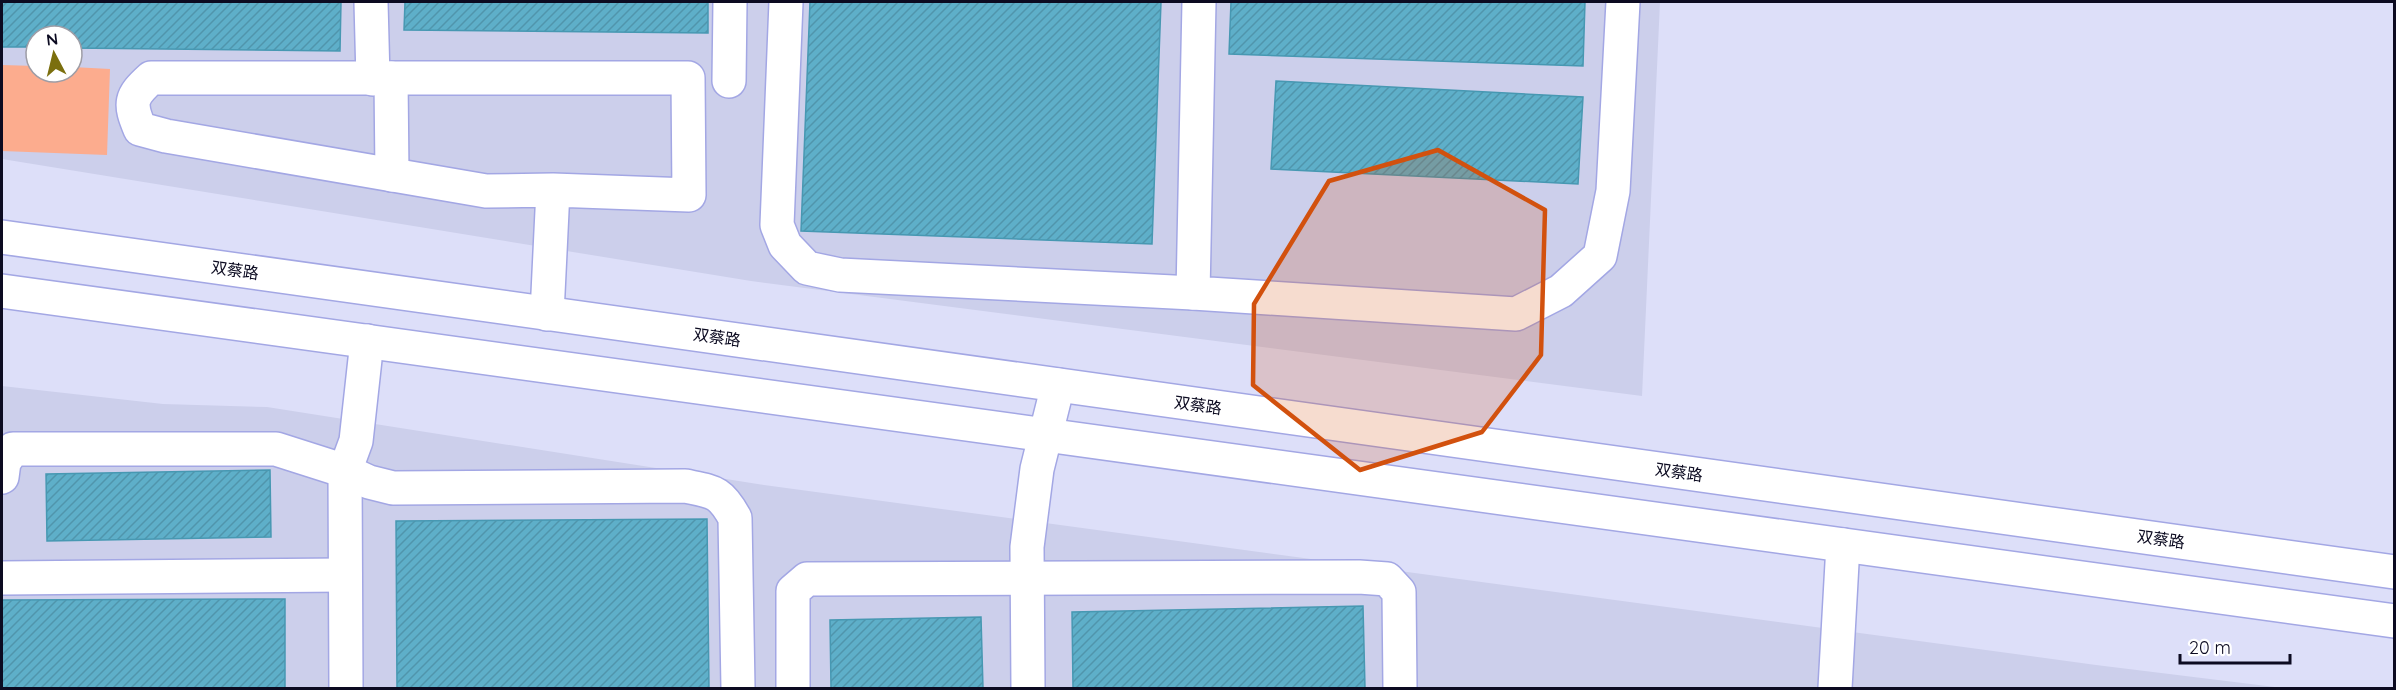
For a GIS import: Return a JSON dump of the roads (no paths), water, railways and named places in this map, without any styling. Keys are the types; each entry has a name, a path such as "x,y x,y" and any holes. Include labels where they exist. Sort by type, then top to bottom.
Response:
{"street":[{"path":"371,2 392,175"},
{"path":"729,81 730,2"},
{"path":"786,2 777,225 785,245 807,268 840,275 1193,293 1516,314 1561,291 1600,256 1613,191 1623,2"},
{"path":"1193,293 1199,2"},
{"path":"151,78 382,78 688,78 689,195 553,190 486,191 165,136 140,129 132,111 136,92 151,78"},
{"path":"547,314 553,190"},
{"name":"双蔡路","path":"2,237 2394,572"},
{"path":"2,291 2394,621"},
{"path":"346,688 345,471 356,441 367,341"},
{"path":"1028,688 1026,547 1032,501 1058,385"},
{"path":"2,477 4,462 13,449 276,448 345,471 369,482 393,488 685,486 710,491 725,501 735,518 738,688"},
{"path":"1835,688 1843,545"},
{"path":"2,578 345,575"},
{"path":"793,688 793,591 807,579 1359,577 1388,579 1399,592 1401,688"}]}
